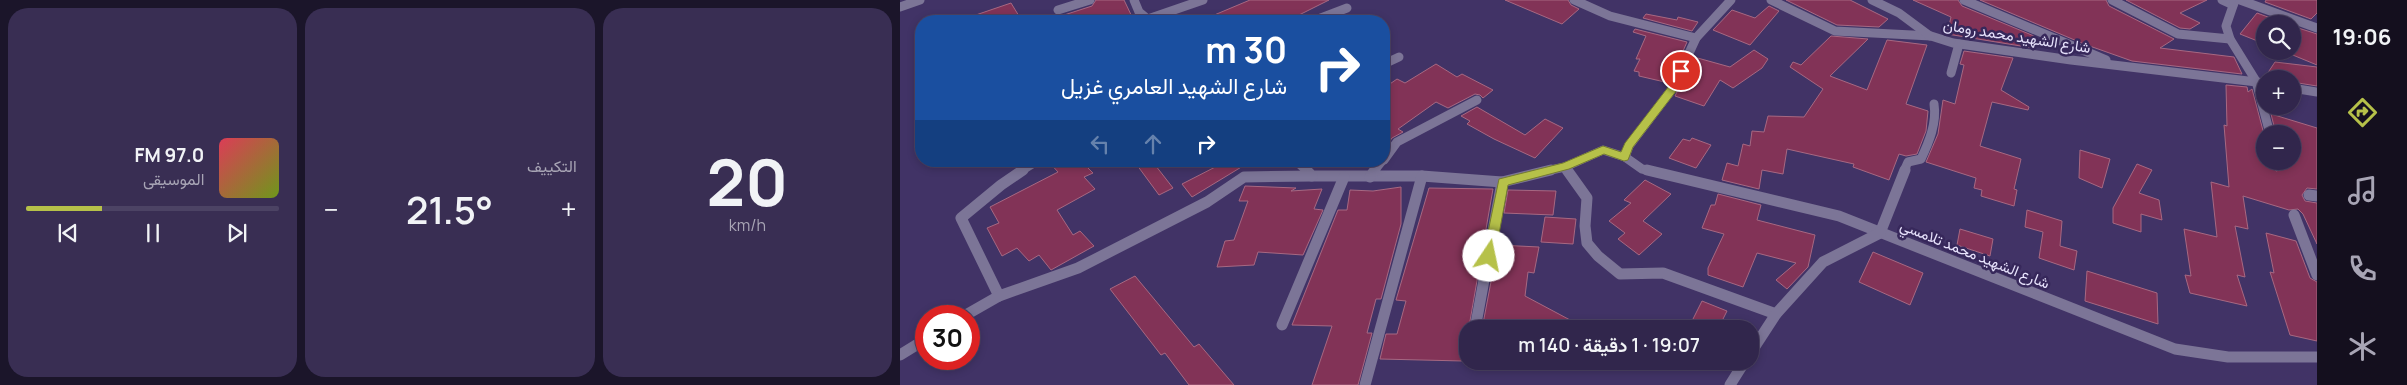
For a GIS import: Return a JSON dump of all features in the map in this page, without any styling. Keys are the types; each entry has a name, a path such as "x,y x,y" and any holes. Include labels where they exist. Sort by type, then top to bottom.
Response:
{"street":[{"path":"900,7 920,0"},
{"path":"1058,10 1090,0"},
{"path":"1134,0 1142,15"},
{"path":"1163,15 1203,0"},
{"path":"1574,0 1610,16 1696,38"},
{"path":"1624,157 1628,146 1674,88 1696,38 1731,0"},
{"name":"شارع الشهيد محمد رومان","path":"1771,0 1835,31 1931,36 1959,44 2071,60 2256,81"},
{"path":"1872,0 1899,13 1931,36"},
{"path":"1964,0 2116,64"},
{"path":"2112,0 2178,34 2230,39"},
{"path":"2222,0 2236,2 2317,28"},
{"path":"2236,2 2226,26 2230,39 2256,75"},
{"path":"1329,15 1347,8"},
{"path":"1951,73 1959,44"},
{"path":"1390,61 1398,57"},
{"path":"2301,89 2317,92"},
{"path":"1390,151 1397,142 1477,100"},
{"path":"1759,340 1776,314 1823,262 1880,232 1908,162 1921,159 1925,151 1936,113 1934,104"},
{"name":"شارع الشهيد محمد تلامسي","path":"980,307 999,296 1078,268 1207,202 1244,177 1422,176 1502,182 1565,166 1603,150 1624,157 1642,169 1751,193 1839,216 2175,348 2194,353 2241,359 2317,357"},
{"path":"1565,166 1587,198 1583,236 1590,249 1620,274 1663,273 1776,314"},
{"path":"999,296 961,218 1001,185 1028,167"},
{"path":"1302,167 1312,176"},
{"path":"1370,177 1378,167"},
{"path":"1365,385 1422,176"},
{"path":"1282,326 1344,177"},
{"path":"1477,320 1502,182"},
{"path":"2294,215 2314,260 2317,275"},
{"path":"900,355 915,346"},
{"path":"1730,385 1739,370"}],"building":[{"path":"1096,0 1124,0 1131,15 1064,15 1092,6"},
{"path":"1250,0 1329,0 1299,15 1214,15"},
{"path":"1505,0 1568,0 1571,5 1579,9 1562,24"},
{"path":"1786,0 1850,0 1888,19 1879,27 1837,25"},
{"path":"1913,0 1958,0 1962,6 2034,36 2033,48 1947,34 1951,17"},
{"path":"1980,0 2106,0 2109,6 2174,39 2160,48 2234,57 2242,74 2132,61 2084,44"},
{"path":"2126,0 2207,0 2180,13 2200,23 2190,29 2180,28"},
{"path":"2266,0 2317,0 2317,13 2311,19 2265,2"},
{"path":"1011,3 1018,15 976,15"},
{"path":"1769,6 1779,11 1750,45 1713,30 1732,10 1755,18"},
{"path":"2257,13 2262,15 2256,15 2256,40 2240,34"},
{"path":"1646,14 1677,20 1678,17 1698,22 1692,31 1643,18"},
{"path":"1635,29 1687,42 1669,83 1639,76 1639,72 1634,71 1640,59 1636,59 1646,36 1633,32"},
{"path":"2301,29 2317,34 2317,65 2301,58"},
{"path":"1831,36 1868,39 1830,76 1867,90 1887,40 1927,45 1906,104 1928,111 1926,131 1917,154 1906,156 1899,154 1889,180 1853,167 1854,164 1787,149 1783,174 1762,170 1759,189 1722,180 1727,163 1738,166 1743,144 1750,146 1752,131 1764,132 1768,116 1804,117 1823,89 1790,67 1793,62 1801,65"},
{"path":"1754,50 1768,59 1762,68 1733,88 1720,80 1704,106 1675,96 1694,57 1730,67"},
{"path":"1964,51 2013,58 2001,90 2029,107 2028,110 1992,102 1980,146 2021,159 2014,189 2017,190 2014,206 1981,196 1982,190 1974,188 1976,178 1926,162 1938,134 1943,100 1955,104 1964,65 1960,64"},
{"path":"2275,62 2317,67 2317,86 2301,83 2301,70 2270,70"},
{"path":"1436,64 1457,77 1462,74 1493,90 1483,98 1475,94 1448,108 1436,102 1398,129 1403,132 1390,141 1390,84 1397,79 1405,83"},
{"path":"2226,85 2247,87 2248,92 2252,89 2256,104 2256,115 2259,115 2262,125 2256,125 2256,170 2276,171 2301,170 2301,125 2274,125 2271,115 2317,128 2317,189 2307,188 2302,195 2305,201 2317,203 2317,244 2303,214 2298,209 2289,210 2243,196 2248,229 2235,226 2245,277 2237,275 2247,306 2190,293 2185,275 2191,276 2184,229 2217,237 2211,182 2229,187 2224,125 2227,126"},
{"path":"1477,107 1525,135 1545,119 1563,128 1535,158 1467,124 1470,121 1461,116"},
{"path":"1692,138 1711,145 1696,168 1669,158 1683,139 1690,141"},
{"path":"2080,150 2110,159 2102,188 2079,178"},
{"path":"2137,164 2152,170 2139,193 2159,200 2162,220 2141,214 2141,232 2113,223 2113,208"},
{"path":"1053,167 1087,167 1093,173 1084,177 1095,189 1057,210 1073,235 1080,231 1094,246 1051,270 1039,255 1029,261 1017,248 1002,256 987,228 999,223 990,207 1058,172"},
{"path":"1138,167 1157,167 1173,188 1159,195"},
{"path":"1215,167 1241,167 1192,197 1182,184"},
{"path":"1645,180 1671,194 1643,221 1662,234 1639,255 1618,239 1625,233 1609,221 1631,203 1624,200"},
{"path":"1245,186 1296,188 1291,191 1322,189 1314,209 1323,210 1303,255 1258,252 1254,265 1217,267 1225,241 1234,240 1248,201 1239,201"},
{"path":"1401,187 1401,224 1381,299 1376,299 1367,333 1372,333 1358,385 1312,385 1332,326 1292,325 1338,210 1347,210 1350,190 1373,191"},
{"path":"1429,188 1493,189 1470,320 1459,320 1459,361 1380,359 1386,334 1397,334 1406,301 1396,300"},
{"path":"1508,190 1556,191 1553,215 1504,213"},
{"path":"1718,194 1761,205 1757,220 1815,235 1808,267 1787,289 1776,280 1796,263 1757,253 1743,287 1708,275 1708,268 1724,234 1702,228 1711,205 1715,205"},
{"path":"2027,210 2062,221 2060,246 2077,251 2074,270 2039,258 2043,232 2025,227"},
{"path":"1545,217 1576,219 1573,244 1541,242"},
{"path":"1960,229 1993,239 1990,256 1957,245"},
{"path":"2266,233 2296,241 2310,278 2317,282 2317,341 2290,335 2270,272 2274,273"},
{"path":"1498,245 1539,247 1534,273 1528,272 1525,296 1570,320 1484,320"},
{"path":"1873,252 1923,273 1910,305 1859,282"},
{"path":"2087,271 2157,293 2158,324 2085,301"},
{"path":"1135,276 1194,347 1199,344 1234,385 1189,385 1165,353 1161,355 1110,289"},
{"path":"1702,301 1727,311 1722,320 1692,320"}],"route":[{"path":"1489,256 1502,182 1546,173 1603,150 1624,157 1628,146 1674,88 1681,71"}]}
